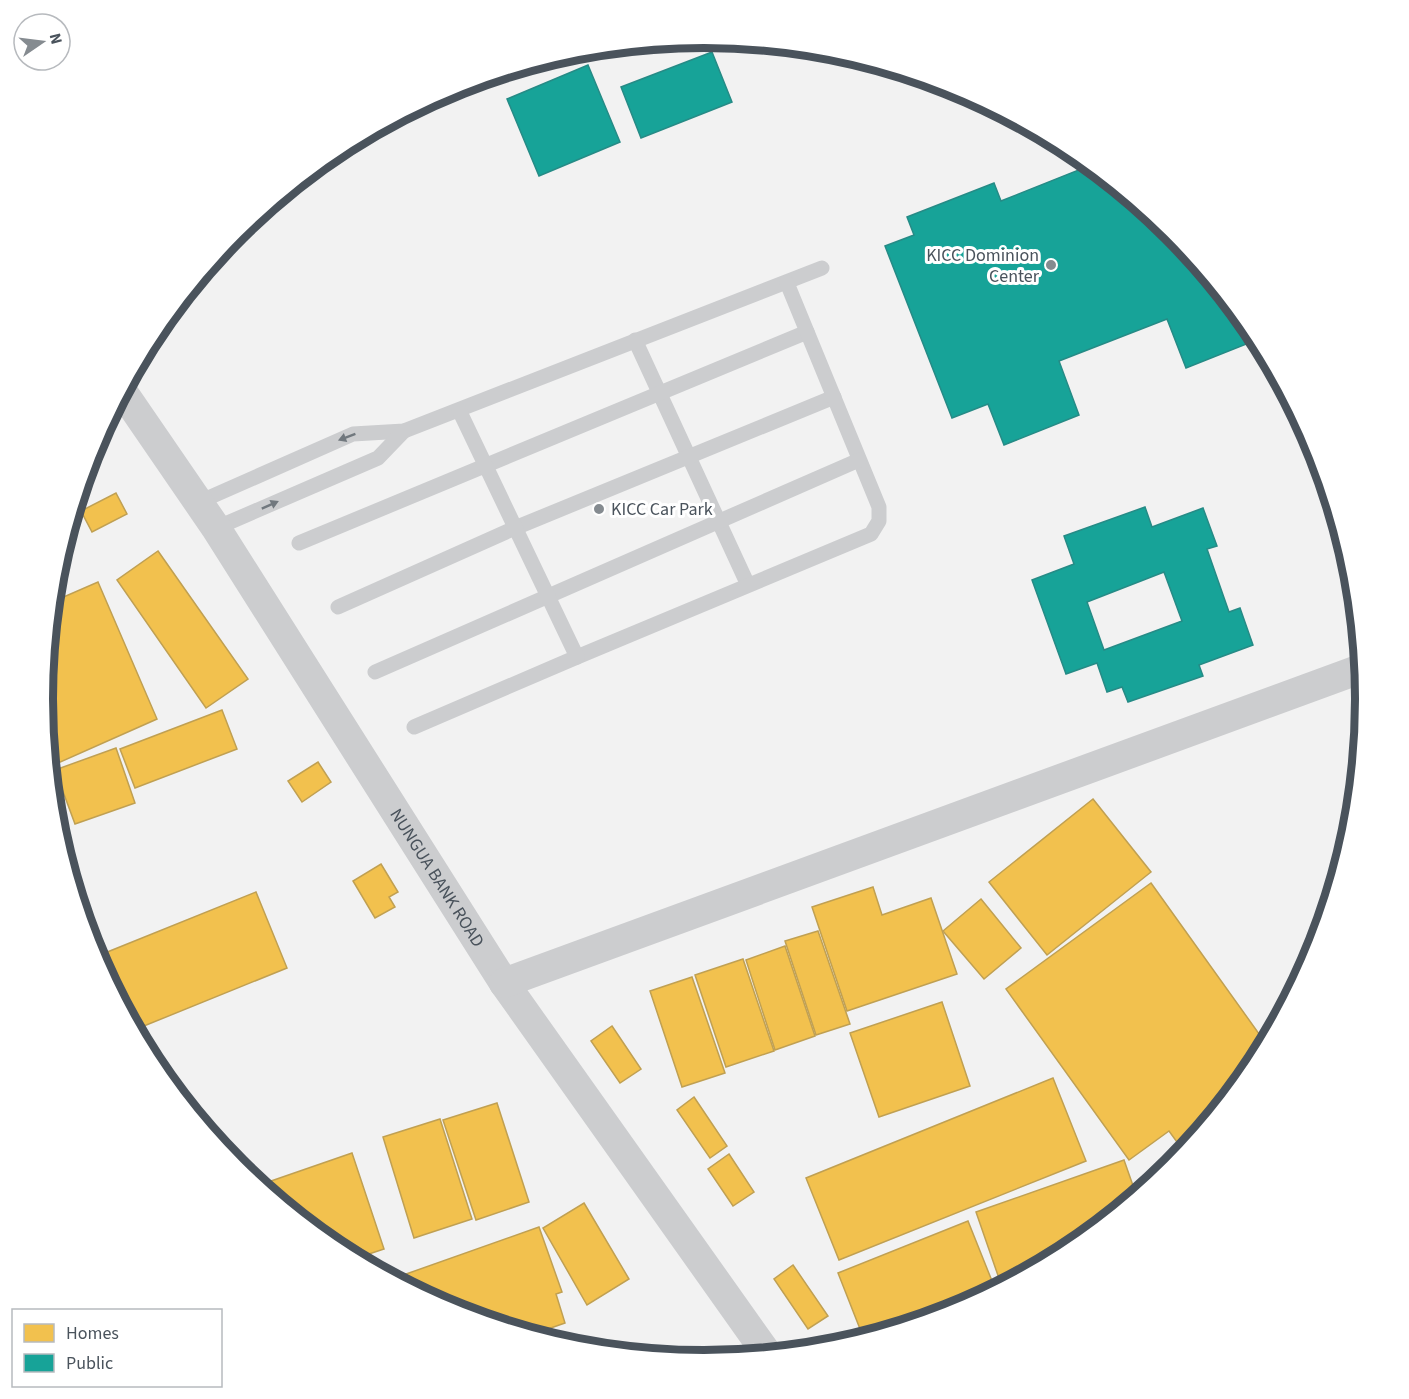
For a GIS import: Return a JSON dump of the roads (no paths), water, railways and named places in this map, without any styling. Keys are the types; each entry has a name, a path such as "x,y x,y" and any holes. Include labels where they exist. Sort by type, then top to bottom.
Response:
{"street":[{"name":"NUNGUA BANK ROAD","path":"127,398 216,528 504,983 763,1348"},
{"path":"504,983 1355,671"}],"lane":[{"path":"199,502 353,434 404,431 635,340 788,283 822,267"},
{"path":"414,727 871,534 879,521 879,507 788,283"},
{"path":"298,543 807,332"},
{"path":"635,340 748,585"},
{"path":"338,607 515,528 834,398"},
{"path":"459,410 577,657"},
{"path":"216,528 378,458 404,431"},
{"path":"375,672 860,460"}],"place":[{"name":"KICC Dominion Center","path":"1051,265"},
{"name":"KICC Car Park","path":"599,509"}]}
